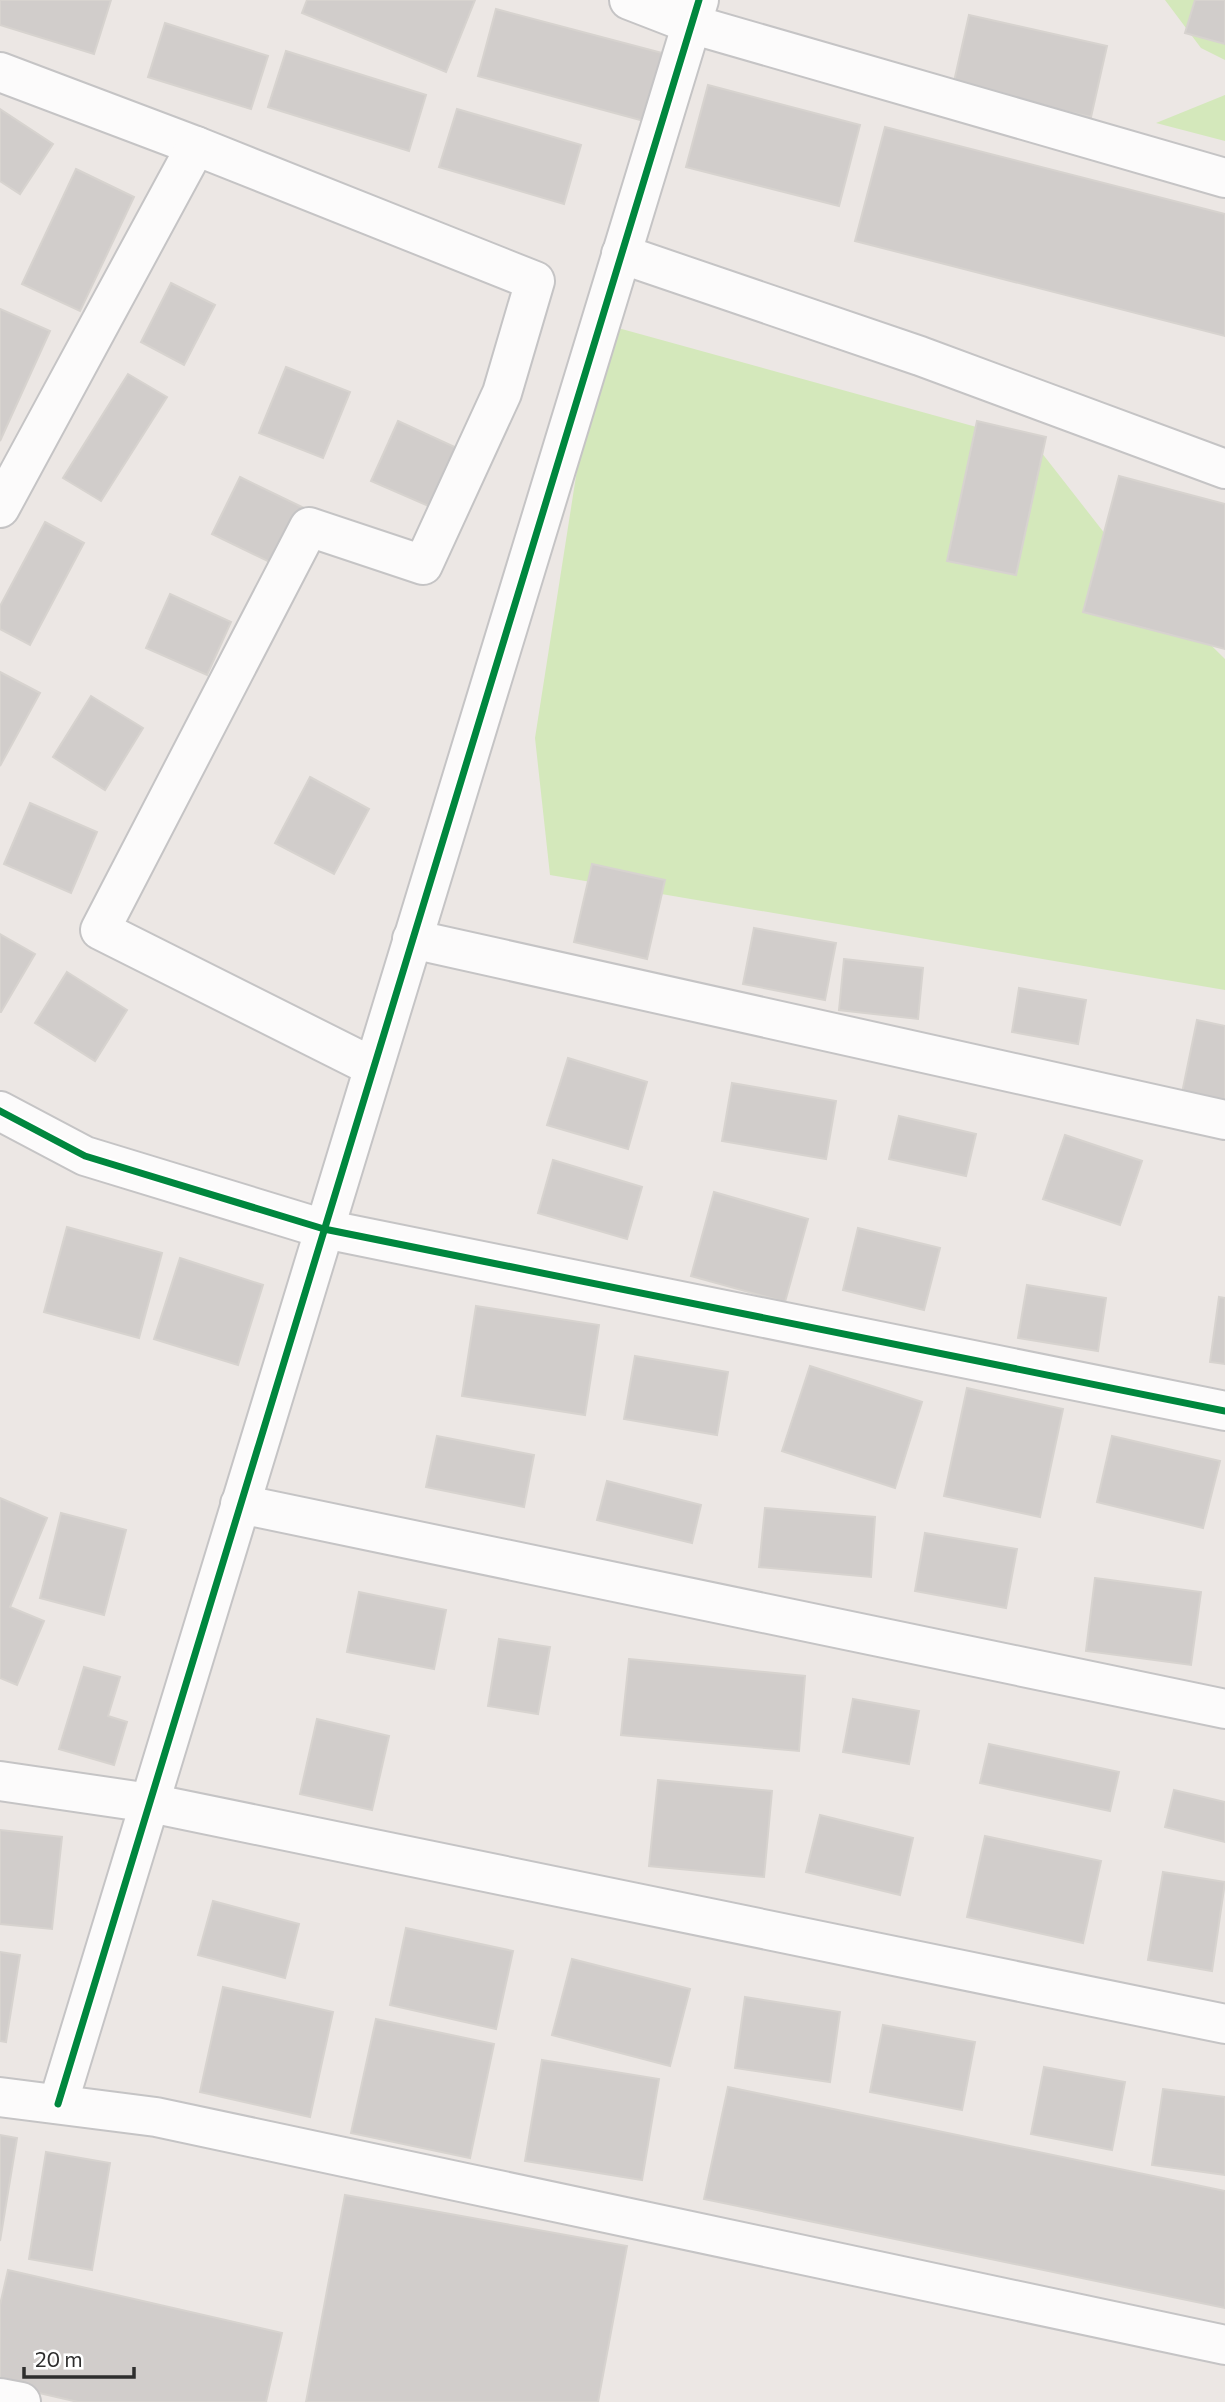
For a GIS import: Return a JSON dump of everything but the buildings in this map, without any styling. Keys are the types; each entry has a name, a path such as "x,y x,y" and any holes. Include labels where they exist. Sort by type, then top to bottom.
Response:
{"street":[{"path":"629,0 695,12 1225,178"},
{"path":"58,2104 695,12"},
{"path":"0,72 196,146 535,281 502,393 423,565 309,527 100,930 373,1067"},
{"path":"0,508 196,146"},
{"path":"621,254 920,356 1225,469"},
{"path":"412,939 1225,1120"},
{"path":"0,1111 85,1156 324,1229 1225,1410"},
{"path":"240,1504 1225,1709"},
{"path":"0,1781 150,1803 1225,2024"},
{"path":"0,2096 156,2117 1225,2345"},
{"path":"0,2398 21,2402"}],"green space":[{"path":"1165,0 1225,0 1225,60 1201,48"},
{"path":"1225,95 1225,141 1156,123"},
{"path":"600,323 1034,443 1127,562 1225,659 1225,990 550,875 535,738"}],"cycle path":[{"path":"58,2104 699,0"},
{"path":"0,1111 85,1156 324,1229 1225,1411"}]}
